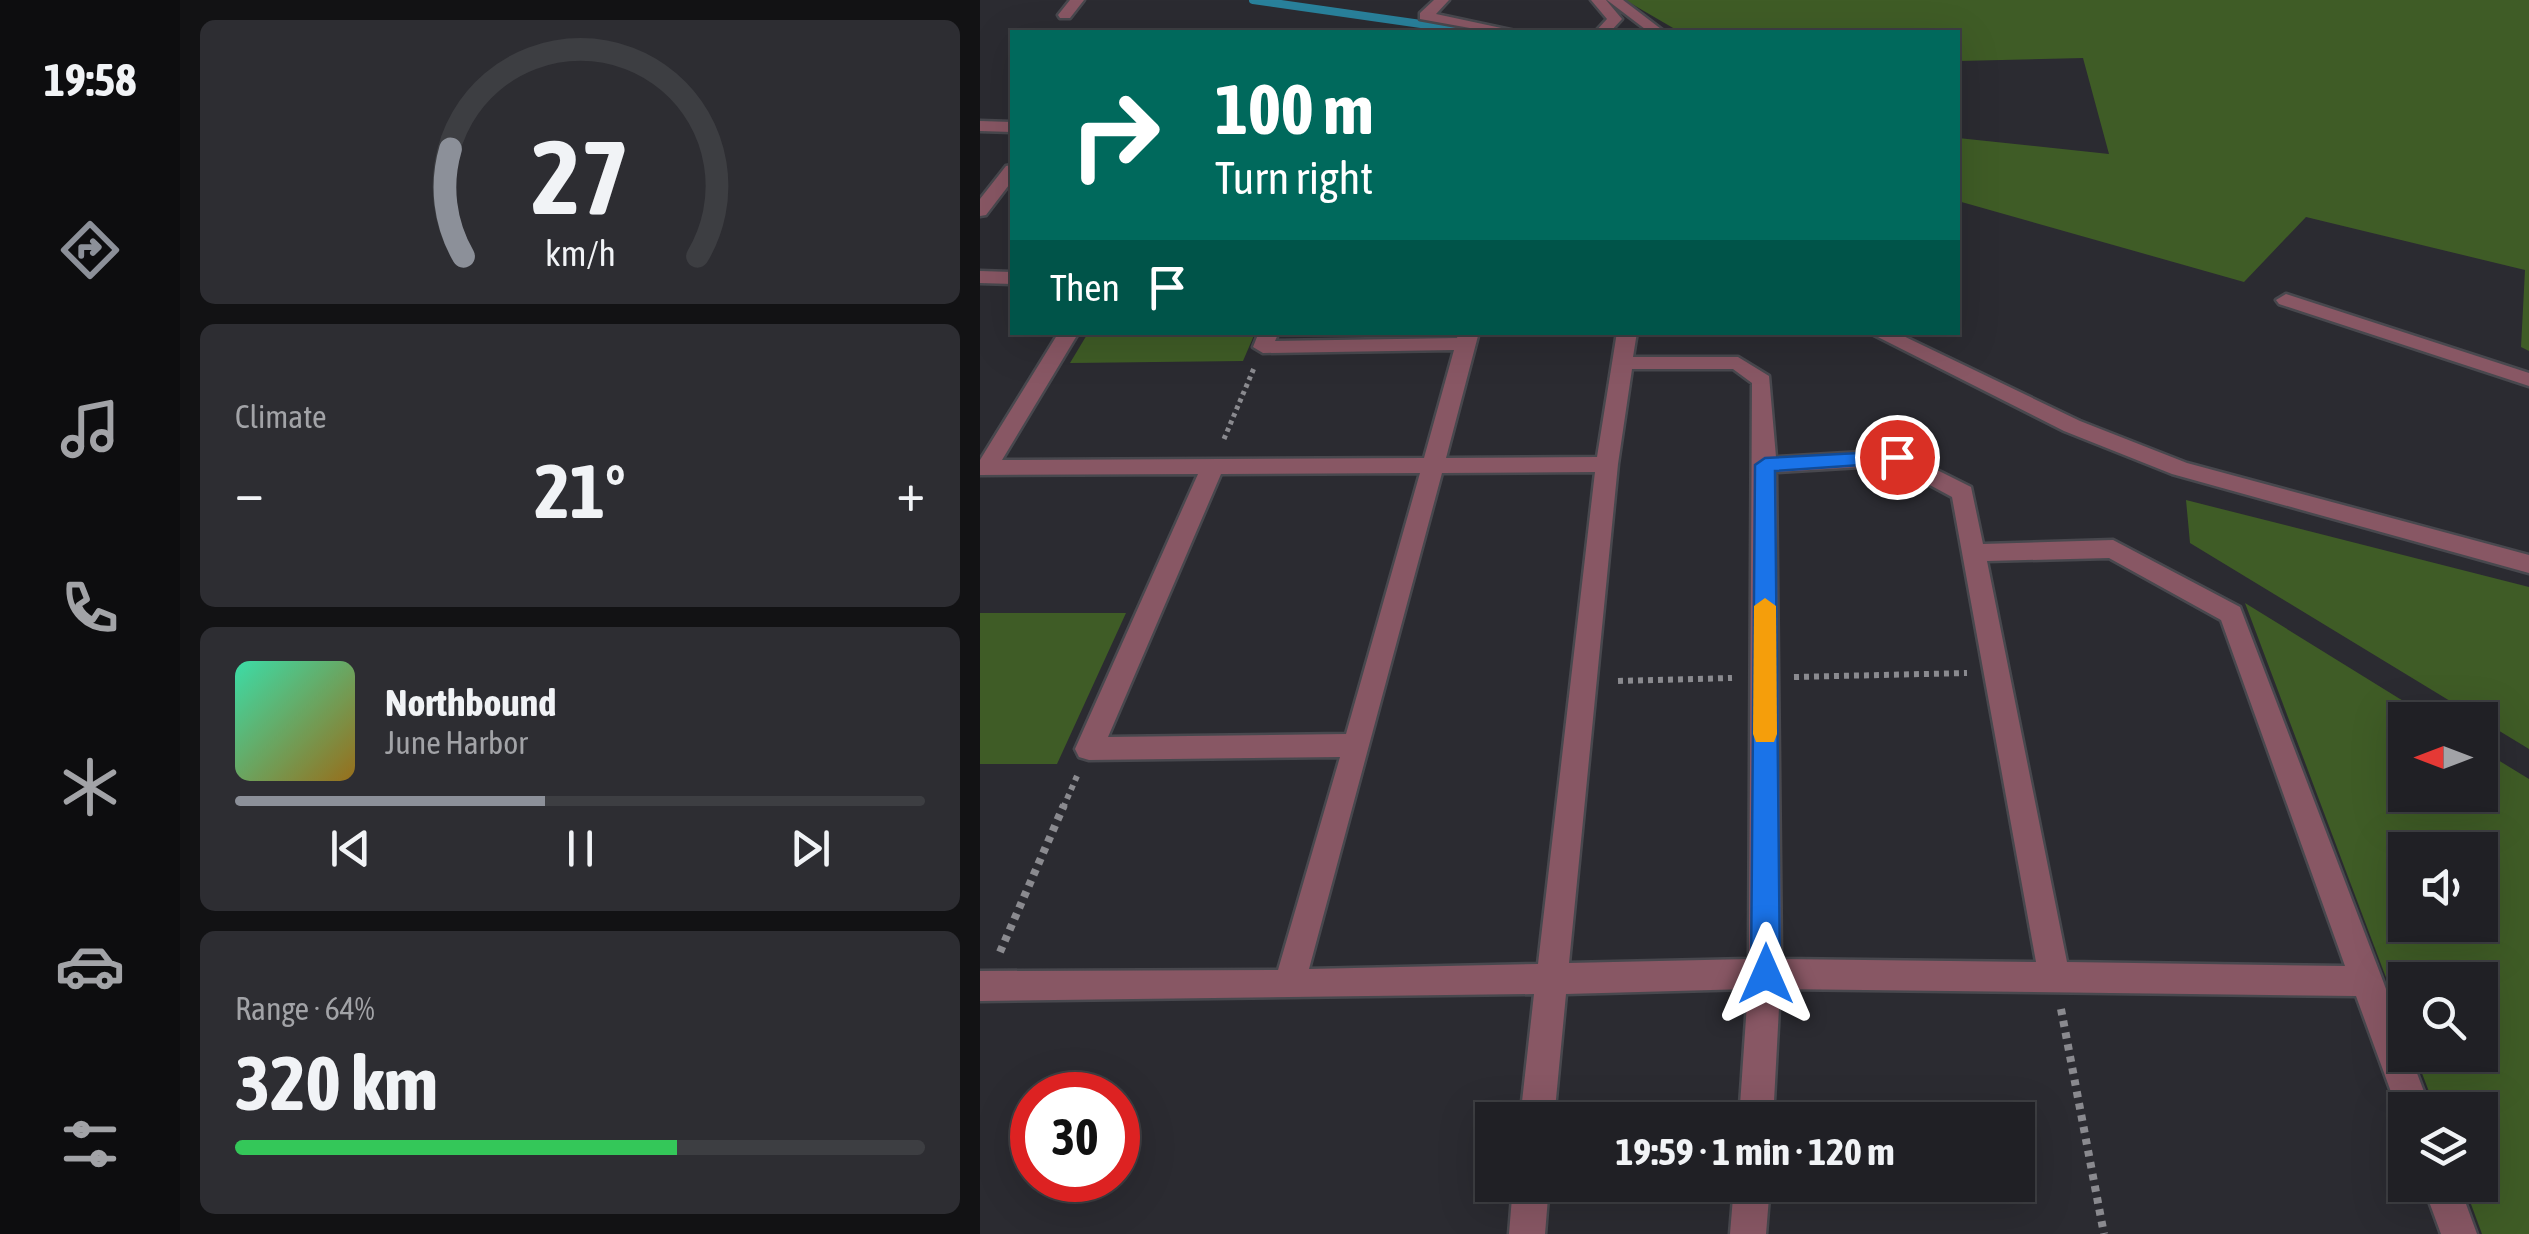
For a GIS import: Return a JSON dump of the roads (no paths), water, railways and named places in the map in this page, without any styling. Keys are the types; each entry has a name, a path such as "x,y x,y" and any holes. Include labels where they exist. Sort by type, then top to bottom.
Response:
{"street":[{"path":"1065,15 1077,0"},
{"path":"1442,0 1425,16 1502,30"},
{"path":"1598,0 1615,19 1604,30"},
{"path":"1614,0 1655,30"},
{"path":"980,126 1010,127"},
{"path":"980,211 1006,188"},
{"path":"980,277 1010,278"},
{"path":"2286,300 2529,380"},
{"path":"983,468 1067,335"},
{"path":"1539,1102 1608,464 1627,335"},
{"path":"1884,335 2072,426 2180,470 2529,564"},
{"path":"1266,340 1468,338 1289,985"},
{"path":"1625,363 1738,363 1762,381 1766,974 1757,1102"},
{"path":"1765,465 1897,457 1963,493 2055,980"},
{"path":"983,468 1608,464"},
{"path":"1212,468 1089,749 1358,745"},
{"path":"1973,553 2113,549 2232,614 2407,1092"},
{"path":"983,986 1289,985 1766,974 2367,981"},
{"path":"1526,1234 1529,1202"},
{"path":"1748,1234 1751,1202"},
{"path":"2447,1202 2459,1234"}],"waterway":[{"path":"1253,0 1463,30"}]}
